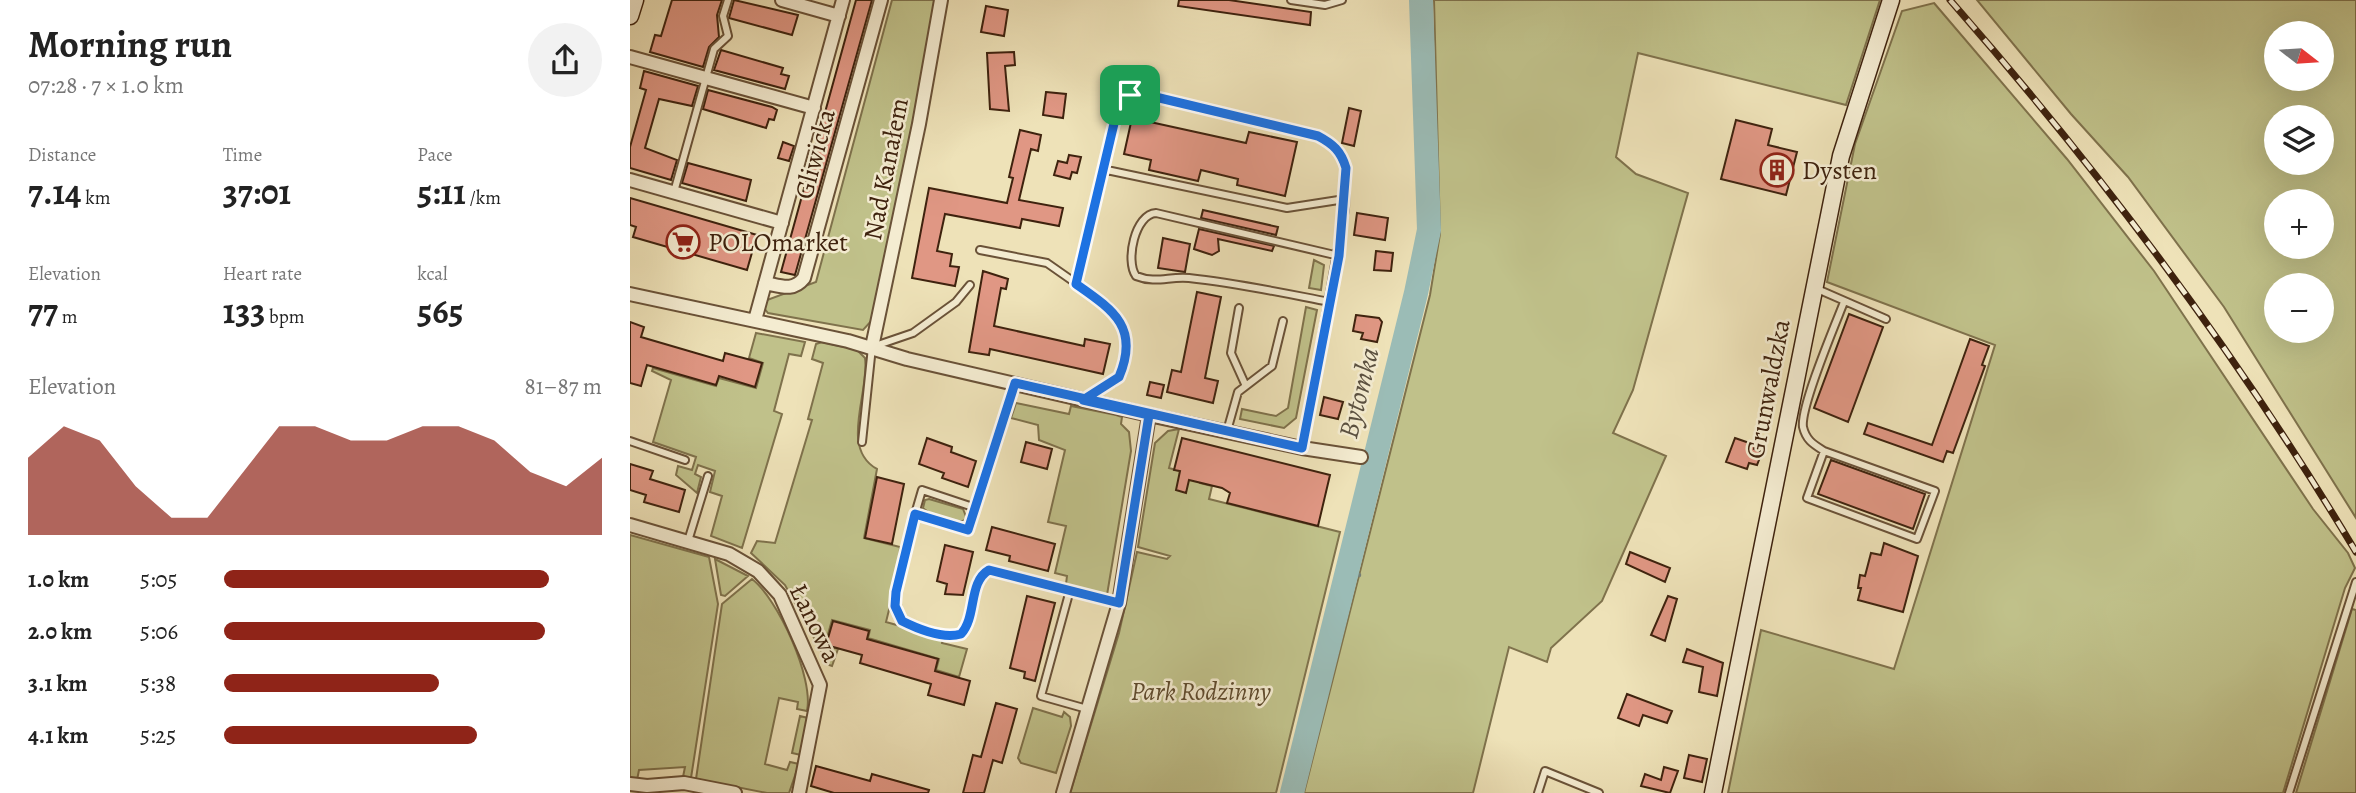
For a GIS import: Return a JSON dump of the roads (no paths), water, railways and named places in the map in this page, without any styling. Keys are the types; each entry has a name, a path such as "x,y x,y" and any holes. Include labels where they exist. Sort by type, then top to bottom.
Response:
{"street":[{"path":"630,16 635,0"},
{"path":"782,0 839,16"},
{"name":"Gliwicka","path":"755,320 843,0"},
{"name":"Gliwicka","path":"765,283 788,288 798,285 804,278 881,0"},
{"name":"Nad Kanałem","path":"872,347 919,124 941,0"},
{"name":"Grunwaldzka","path":"1713,793 1841,156 1891,0"},
{"path":"630,57 814,108"},
{"path":"630,180 782,223"},
{"path":"630,294 872,347 907,359 1149,415 1302,448 1361,457"},
{"path":"1063,793 1119,603 1149,415"},
{"name":"Łanowa","path":"630,525 742,560 768,580 786,607 820,685 799,793"},
{"path":"630,784 647,786 684,783 735,793"}],"lane":[{"path":"674,192 714,49 728,36 723,16 728,0"},
{"path":"1291,0 1332,5 1342,0"},
{"path":"1076,284 1102,169 1123,101 1130,95 1143,94 1318,136 1332,144 1342,156 1346,168 1345,199 1339,256 1302,448"},
{"path":"1102,169 1287,208 1345,199"},
{"path":"1330,302 1230,283 1184,278 1162,282 1145,280 1132,271 1133,251 1142,219 1148,214 1156,214 1339,256"},
{"path":"980,250 1047,263 1119,318 1126,333 1127,348 1119,377 1083,400"},
{"path":"862,442 872,347 913,333 956,302 971,285"},
{"path":"1813,287 1886,319"},
{"path":"1824,451 1807,498 1916,539 1935,491 1824,451 1809,442 1803,425 1807,406 1844,302"},
{"path":"1239,308 1231,353 1245,384"},
{"path":"1227,432 1234,402 1245,384 1272,366 1283,321"},
{"path":"915,514 968,530 1015,383"},
{"path":"630,441 685,460"},
{"path":"688,541 708,477"},
{"path":"976,508 922,490 896,592 895,606 902,621 940,634 961,634 969,624 981,577 989,570 1119,603"},
{"path":"2289,793 2356,582"},
{"path":"1070,590 1041,696 1088,710"},
{"path":"1538,793 1545,771 1599,793"}],"waterway":[{"name":"Bytomka","path":"1292,793 1416,293 1429,230 1421,0"},
{"path":"1346,571 1359,575"}],"railway":[{"path":"1950,0 2061,131 2166,267 2264,407 2356,552"}],"place":[{"name":"Dysten","path":"1777,170"},
{"name":"POLOmarket","path":"683,242"}],"park label":[{"name":"Park Rodzinny","path":"1201,691"}]}
